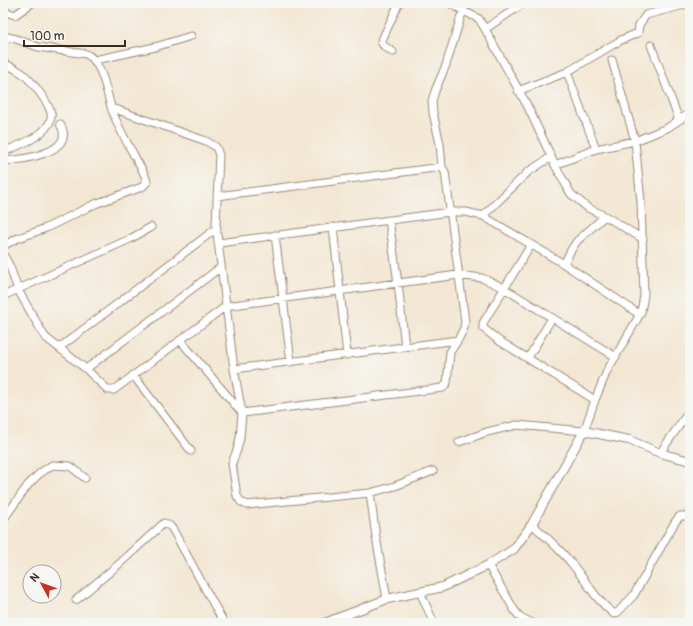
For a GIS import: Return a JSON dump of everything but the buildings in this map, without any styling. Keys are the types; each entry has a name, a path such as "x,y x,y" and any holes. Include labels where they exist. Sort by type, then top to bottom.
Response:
{"street":[{"path":"3,11 15,15 32,3"},
{"path":"393,52 381,42 398,3"},
{"path":"449,3 479,18 528,107 551,157 571,194 588,208 643,239"},
{"path":"242,413 443,388 447,383 450,352 464,328 465,321 445,172 442,167 440,144 433,113 432,101 446,65 463,10 467,3"},
{"path":"485,29 524,3"},
{"path":"518,91 567,72 621,40 638,33 639,25 646,15 684,5"},
{"path":"3,36 38,47 91,56 98,66 112,108 147,182 145,185 95,204 46,228 16,239 3,246"},
{"path":"94,60 155,47 191,36"},
{"path":"652,45 679,120"},
{"path":"326,623 387,599 444,587 488,565 514,549 532,524 584,431 607,371 639,314 644,295 643,239 635,141 612,60"},
{"path":"3,63 24,74 42,95 52,115 48,125 32,139 3,152"},
{"path":"567,72 596,149"},
{"path":"112,108 213,144 219,155 216,228 234,369 242,413 240,438 232,463 237,496 241,502 247,505 370,493 395,486 433,471"},
{"path":"555,165 596,149 635,141 667,128 690,113"},
{"path":"3,162 30,158 54,149 63,141 65,133 60,124"},
{"path":"483,216 528,172 551,157"},
{"path":"217,196 442,167"},
{"path":"218,243 450,212 466,212 483,216 564,264 639,314"},
{"path":"564,264 577,242 604,216"},
{"path":"389,220 405,347"},
{"path":"3,296 130,239 152,227"},
{"path":"333,227 347,355"},
{"path":"59,348 216,228"},
{"path":"276,235 291,362"},
{"path":"531,245 483,322 482,328 498,340 595,400"},
{"path":"3,254 10,267 18,290 42,333 86,369 108,390 114,390 226,306 458,275 482,278 504,288 616,356"},
{"path":"86,369 221,267"},
{"path":"528,358 552,318"},
{"path":"180,340 242,413"},
{"path":"234,369 458,340"},
{"path":"133,375 191,451"},
{"path":"660,452 690,410"},
{"path":"459,442 487,432 517,425 584,431 629,440 660,452 690,461"},
{"path":"3,520 28,486 39,474 52,465 70,466 85,478"},
{"path":"370,493 387,599"},
{"path":"532,524 569,560 593,593 614,614 618,612 634,595 675,522 680,516 690,517"},
{"path":"76,600 118,565 164,523 170,526 173,530 224,623"},
{"path":"488,565 515,611 520,617 532,623"},
{"path":"420,592 434,623"}]}
